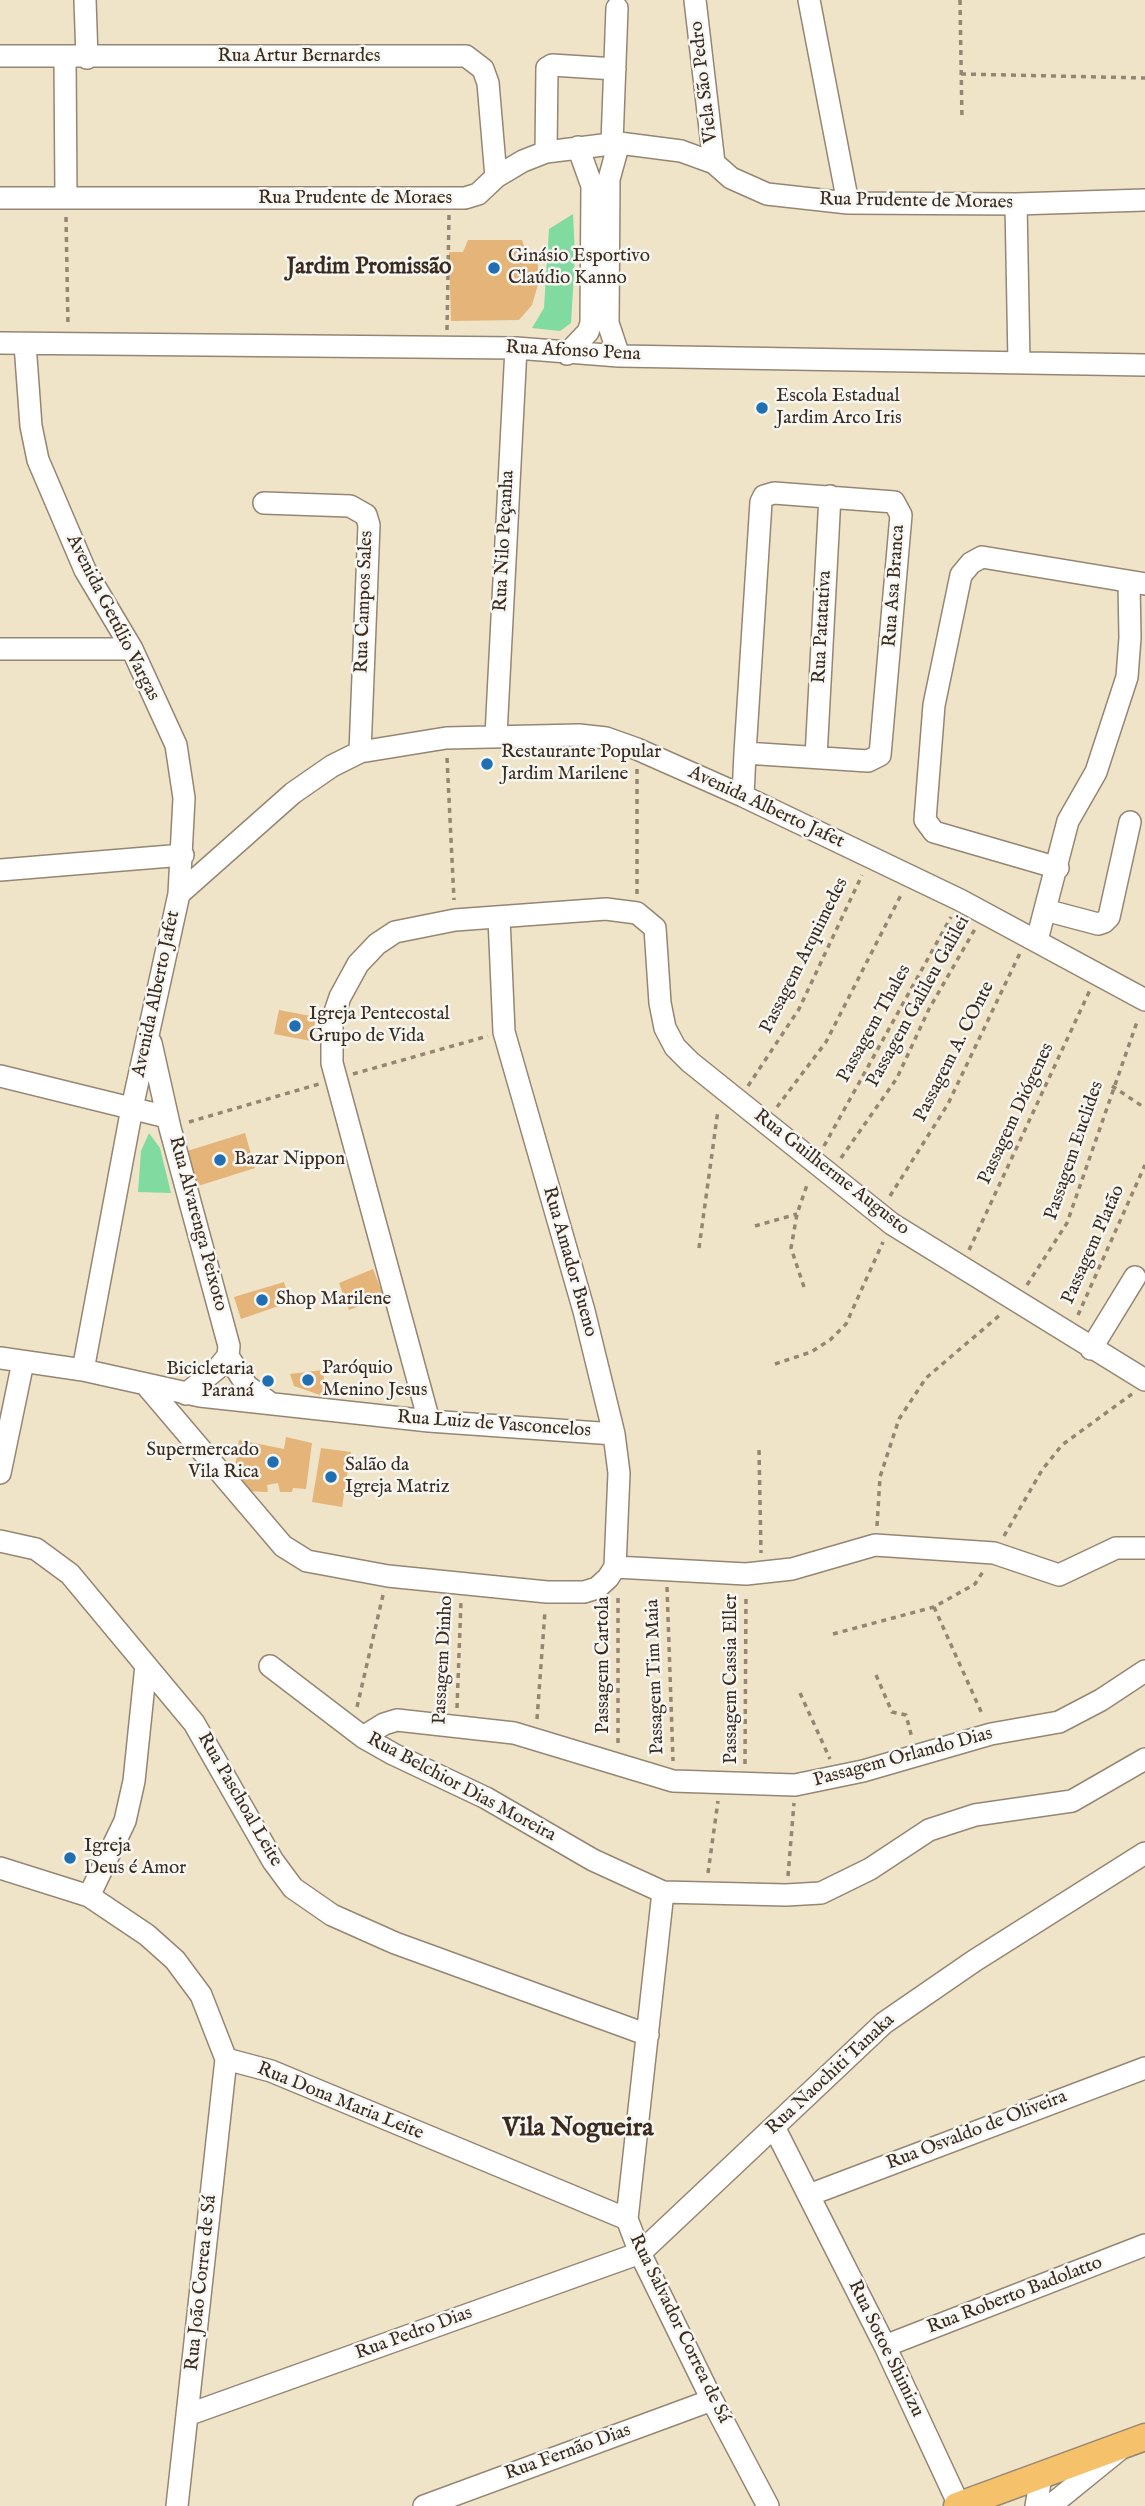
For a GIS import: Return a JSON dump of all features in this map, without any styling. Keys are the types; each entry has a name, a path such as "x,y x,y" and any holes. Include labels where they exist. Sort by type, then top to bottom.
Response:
{"main road":[{"path":"958,2505 1041,2477 1135,2440"}],"street":[{"path":"85,0 87,58"},
{"name":"Viela São Pedro","path":"695,0 714,163"},
{"path":"809,0 848,203"},
{"path":"617,8 615,143 608,179 608,323 619,356"},
{"name":"Rua Artur Bernardes","path":"0,56 466,56 484,69 488,83 496,177"},
{"path":"65,57 66,198"},
{"path":"546,152 547,68 551,65 615,69"},
{"name":"Rua Prudente de Moraes","path":"0,198 449,199 478,194 496,177 546,152 615,143 659,146 714,163 731,178 767,194 848,203 1016,204 1145,200"},
{"path":"568,354 588,332 591,323 592,186 578,147"},
{"path":"1016,204 1019,362"},
{"name":"Rua Afonso Pena","path":"0,343 516,348 619,356 1145,365"},
{"name":"Avenida Getúlio Vargas","path":"25,344 31,426 38,460 85,570 132,649 176,745 184,798 179,894"},
{"name":"Rua Nilo Peçanha","path":"496,735 516,348"},
{"name":"Rua Asa Branca","path":"743,796 745,753 761,502 764,496 774,493 894,502 901,515 880,755 869,761 745,753"},
{"name":"Rua Patatativa","path":"816,757 830,496"},
{"name":"Rua Campos Sales","path":"264,503 350,506 366,515 369,525 360,752"},
{"path":"1033,938 1058,868 1068,821 1096,772 1127,677 1137,584 982,557 971,563 961,575 934,705 925,820 934,832 1058,868"},
{"path":"0,649 132,649"},
{"name":"Avenida Alberto Jafet","path":"83,1370 132,1108 179,894 293,793 332,766 360,752 446,738 496,735 579,734 606,738 743,796 984,912 1098,973 1143,1007"},
{"path":"1045,910 1098,924 1110,917 1130,822"},
{"path":"0,870 183,855"},
{"path":"429,1421 330,1047 332,1021 340,997 358,964 377,944 395,932 412,927 455,920 606,909 637,913"},
{"name":"Rua Guilherme Augusto","path":"637,913 649,921 656,934 660,1003 665,1028 674,1047 885,1219 1091,1349 1140,1386"},
{"name":"Rua Amador Bueno","path":"499,918 503,1032 584,1311 614,1434 619,1473 617,1567"},
{"name":"Rua Alvarenga Peixoto","path":"149,1036 167,1117 228,1336 228,1356"},
{"path":"0,1076 167,1117"},
{"path":"1091,1349 1135,1277"},
{"path":"187,1394 212,1375 228,1356 247,1386 271,1404"},
{"name":"Rua Luiz de Vasconcelos","path":"0,1358 83,1370 187,1394 429,1421 614,1434"},
{"path":"0,1473 23,1362"},
{"path":"146,1385 283,1546 307,1560 388,1576 547,1592 584,1592 603,1585 617,1567 754,1573 821,1562 875,1545 994,1553 1059,1575 1116,1548 1145,1548"},
{"name":"Rua Paschoal Leite","path":"0,1541 36,1549 70,1574 194,1723 273,1861 293,1888 332,1915 395,1943 648,2035"},
{"path":"89,1896 125,1821 134,1781 146,1665"},
{"name":"Rua Belchior Dias Moreira","path":"270,1666 358,1732 414,1766 534,1823 593,1860 663,1892"},
{"name":"Passagem Orlando Dias","path":"358,1732 397,1720 535,1737 673,1781 796,1786 886,1765 915,1754 991,1734 1059,1722 1101,1700 1145,1671"},
{"path":"663,1892 786,1895 821,1893 870,1869 929,1830 952,1821 1072,1801 1145,1759"},
{"name":"Rua Naochiti Tanaka","path":"640,2253 884,2023 974,1961 1145,1853"},
{"path":"0,1868 89,1896 147,1935 175,1961 201,1995 226,2059"},
{"name":"Rua Salvador Correa de Sá","path":"663,1892 627,2219 640,2253 712,2400 768,2506"},
{"name":"Rua Dona Maria Leite","path":"226,2059 271,2071 627,2219"},
{"name":"Rua João Correa de Sá","path":"177,2506 226,2059"},
{"name":"Rua Osvaldo de Oliveira","path":"809,2195 1145,2068"},
{"name":"Rua Sotoe Shimizu","path":"774,2127 885,2346 958,2505"},
{"name":"Rua Roberto Badolatto","path":"885,2346 1145,2245"},
{"name":"Rua Pedro Dias","path":"187,2415 640,2253"},
{"name":"Rua Fernão Dias","path":"425,2506 712,2400"},
{"path":"1050,2506 1135,2440"},
{"path":"1035,2506 1041,2477"}],"path":[{"path":"960,0 962,120"},
{"path":"961,74 1145,78"},
{"path":"66,198 69,344"},
{"path":"447,347 449,199"},
{"path":"446,738 455,920"},
{"path":"637,749 637,913"},
{"name":"Passagem Arquimedes","path":"738,1100 799,1009 870,857"},
{"path":"766,1121 826,1042 910,876"},
{"name":"Passagem Thales","path":"823,1168 960,900"},
{"name":"Passagem Galileu Galilei","path":"823,1168 897,1078 929,1009 984,912"},
{"name":"Passagem A. COnte","path":"775,1364 811,1352 831,1340 846,1324 885,1219 948,1104 1033,938"},
{"name":"Passagem Diógenes","path":"961,1268 1098,973"},
{"name":"Passagem Euclides","path":"875,1545 880,1477 899,1419 926,1378 1015,1303 1067,1223 1112,1086 1143,1007"},
{"path":"1112,1086 1145,1108"},
{"path":"699,1248 721,1087"},
{"name":"Passagem Platão","path":"1069,1336 1145,1165"},
{"path":"804,1287 792,1248 797,1214 823,1168"},
{"path":"755,1226 797,1214"},
{"path":"833,1634 934,1607 975,1584 1042,1471 1062,1445 1140,1386"},
{"name":"Passagem Cassia Eller","path":"745,1784 759,1450"},
{"name":"Passagem Cartola","path":"617,1567 618,1763"},
{"name":"Passagem Tim Maia","path":"667,1571 673,1781"},
{"path":"358,1732 388,1576"},
{"name":"Passagem Dinho","path":"456,1728 462,1585"},
{"path":"535,1737 547,1592"},
{"path":"934,1607 991,1734"},
{"path":"876,1675 892,1712 906,1715 915,1754"},
{"path":"800,1693 838,1777"},
{"path":"705,1893 721,1785"},
{"path":"786,1895 796,1786"}],"green space":[{"path":"573,214 575,256 571,323 560,331 532,328 544,308 549,229"},
{"path":"149,1133 160,1148 171,1193 138,1192 141,1151"}],"building":[{"name":"Ginásio Esportivo Claúdio Kanno","path":"468,240 522,240 525,249 537,254 539,281 532,305 519,320 451,321 449,252 463,252"},
{"name":"Igreja Pentecostal Grupo de Vida","path":"279,1010 316,1017 311,1041 274,1034"},
{"name":"Bazar Nippon","path":"245,1133 255,1168 195,1187 184,1152"},
{"path":"373,1269 384,1297 349,1310 339,1283"},
{"name":"Shop Marilene","path":"284,1282 290,1302 241,1319 234,1297"},
{"name":"Paróquio Menino Jesus","path":"323,1370 326,1397 294,1386 290,1374"},
{"name":"Supermercado Vila Rica","path":"286,1437 312,1443 306,1489 293,1488 292,1492 280,1492 278,1483 267,1485 268,1492 246,1491 234,1475 239,1440 284,1449"},
{"name":"Salão da Igreja Matriz","path":"321,1448 351,1452 342,1507 312,1502"}],"place":[{"name":"Ginásio Esportivo Claúdio Kanno","path":"494,268"},
{"name":"Escola Estadual Jardim Arco Iris","path":"762,408"},
{"name":"Restaurante Popular Jardim Marilene","path":"487,764"},
{"name":"Igreja Pentecostal Grupo de Vida","path":"295,1026"},
{"name":"Bazar Nippon","path":"220,1160"},
{"name":"Shop Marilene","path":"262,1300"},
{"name":"Paróquio Menino Jesus","path":"308,1380"},
{"name":"Bicicletaria Paraná","path":"268,1381"},
{"name":"Supermercado Vila Rica","path":"273,1462"},
{"name":"Salão da Igreja Matriz","path":"331,1477"},
{"name":"Igreja Deus é Amor","path":"70,1858"}],"district":[{"name":"Jardim Promissão","path":"369,268"},
{"name":"Vila Nogueira","path":"578,2130"}]}
